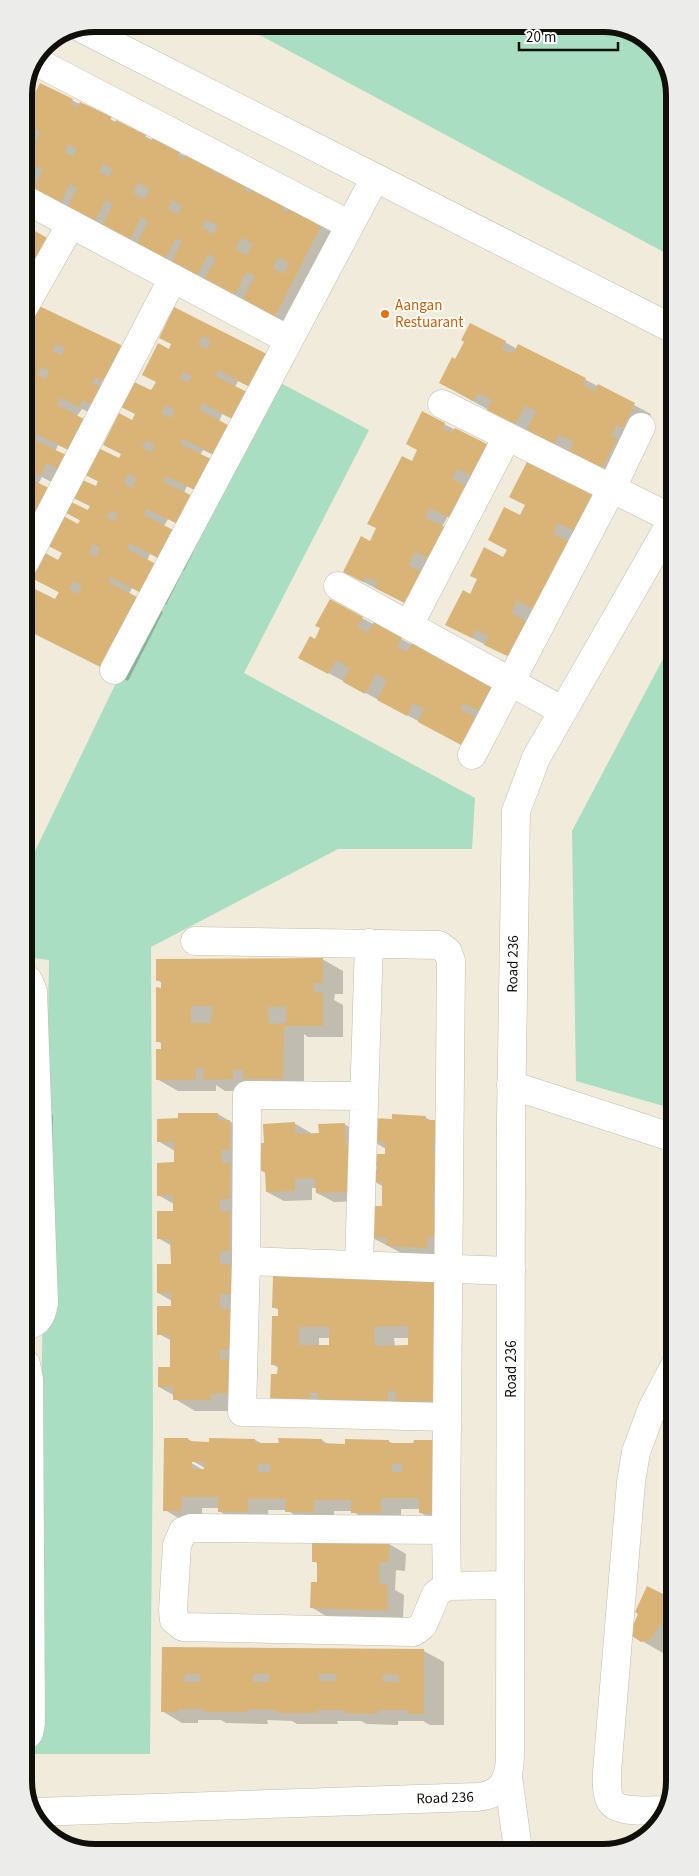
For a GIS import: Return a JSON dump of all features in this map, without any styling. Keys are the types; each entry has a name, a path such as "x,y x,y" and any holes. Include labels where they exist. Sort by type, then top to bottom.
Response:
{"street":[{"path":"91,33 666,325"},
{"path":"41,64 350,225"},
{"path":"114,670 375,178"},
{"path":"33,204 289,340"},
{"path":"33,291 71,224"},
{"path":"33,545 173,278"},
{"path":"442,404 666,515"},
{"path":"472,754 612,488 641,427"},
{"path":"409,625 507,436"},
{"name":"Road 236","path":"41,1812 477,1797 494,1794 503,1786 508,1776 510,1760 511,1085 516,811 536,758 666,531"},
{"path":"338,586 563,711"},
{"path":"195,940 440,945 448,952 451,961 447,1586"},
{"path":"359,1264 368,943"},
{"path":"32,990 32,1013"},
{"path":"511,1085 666,1135"},
{"path":"364,1096 247,1095 246,1261 242,1412 447,1417"},
{"path":"32,1096 44,1303 41,1316 32,1324"},
{"path":"246,1261 511,1271"},
{"path":"659,1810 622,1809 615,1807 610,1800 607,1772 631,1482 636,1452 652,1409 666,1382"},
{"path":"446,1530 191,1528 183,1531 177,1545 174,1620 183,1627 414,1632 423,1625 436,1594 447,1586 510,1585"},
{"path":"508,1776 521,1844"}],"green space":[{"path":"254,32 607,33 627,37 635,41 648,51 656,61 666,88 666,253"},
{"path":"275,380 369,430 244,673 475,798 472,849 338,849 151,947 153,1427 150,1754 35,1754 49,960 32,958 33,856 113,689"},
{"path":"666,653 666,1107 576,1081 572,831"}],"building":[{"path":"40,83 73,99 70,104 77,107 80,102 112,117 110,120 115,123 116,120 146,135 145,138 151,141 153,138 180,152 178,157 183,160 186,154 214,169 213,172 217,175 218,171 246,185 244,190 249,193 252,188 285,204 282,210 288,212 290,208 322,224 275,317 242,301 255,276 246,272 234,297 203,282 216,258 208,254 196,278 170,265 182,241 176,238 164,262 135,248 148,221 141,217 128,244 100,230 113,204 106,200 92,226 65,212 77,188 70,184 58,209 33,196 33,189 43,169 36,166 33,172 33,138 37,140 40,132 33,129 33,97","holes":["69,144 77,149 73,157 64,152","103,164 113,169 109,177 99,172","138,183 150,189 145,200 133,193","171,200 182,206 178,214 168,209","206,220 218,225 213,234 202,228","241,238 253,244 247,255 235,249","278,257 289,263 284,274 273,268"]},
{"path":"33,230 49,239 33,267"},
{"path":"35,304 121,345 103,381 95,377 92,383 100,387 91,404 83,400 79,407 61,398 57,405 84,419 69,450 37,434 35,440 66,455 59,470 47,463 40,476 33,472 33,308","holes":["56,344 65,348 61,355 52,351","41,367 49,371 46,379 37,375"]},
{"path":"174,307 267,354 250,387 218,370 215,376 247,392 233,419 202,403 199,410 230,426 216,455 182,439 180,444 213,460 197,491 166,476 163,482 195,497 180,525 147,509 144,515 177,532 163,560 129,543 127,549 160,566 145,595 111,577 108,582 143,600 107,670 33,633 33,588 55,599 59,592 33,579 33,565 40,550 58,560 62,553 43,543 58,513 78,524 80,520 60,510 65,499 88,510 90,506 67,495 76,477 96,486 98,481 79,472 92,445 119,458 121,454 103,445 119,413 132,420 135,414 121,407 134,382 151,390 156,382 142,375 158,343 169,349 171,344 159,338","holes":["202,336 211,340 207,349 198,344","183,372 192,376 188,383 180,379","166,405 175,410 171,418 161,413","146,440 155,445 151,452 142,448","128,474 137,479 132,488 124,483","111,510 118,514 114,521 107,517","93,544 100,548 96,557 89,553","73,581 82,586 78,594 69,589"]},
{"path":"470,323 506,341 502,349 513,354 518,344 586,378 583,385 595,391 598,384 635,403 623,428 617,425 611,436 617,439 602,468 569,451 574,442 559,435 554,444 527,430 536,411 525,406 515,424 487,410 492,400 478,393 474,401 439,383 452,357 455,359 464,342 461,340"},
{"path":"422,411 445,423 443,429 452,433 455,428 487,444 471,476 457,469 452,479 466,486 450,518 430,508 425,518 445,527 429,559 415,552 408,565 423,573 407,604 375,588 378,582 366,577 363,582 343,572 361,536 370,541 376,528 367,524 402,456 412,461 417,450 406,444"},
{"path":"528,460 557,474 555,478 563,482 565,478 599,495 579,533 558,523 553,534 574,544 539,612 517,601 511,613 533,625 516,660 484,645 488,636 476,630 472,638 445,625 463,590 470,594 477,579 470,576 484,547 503,557 507,550 488,540 504,507 520,515 525,505 509,497"},
{"path":"33,480 49,488 33,517"},
{"path":"330,599 363,617 357,627 368,633 374,622 402,637 397,647 407,652 412,643 492,685 478,711 463,703 460,709 475,717 461,745 418,722 424,709 413,703 407,716 377,700 387,680 376,674 365,694 343,682 350,668 336,660 328,674 298,658 310,636 315,639 320,628 315,626"},
{"path":"323,958 323,983 314,983 314,992 323,992 323,1026 284,1026 283,1079 243,1079 243,1070 233,1070 233,1079 203,1080 204,1068 195,1068 196,1080 156,1080 156,1049 161,1049 161,1042 156,1042 156,987 161,988 161,980 156,981 156,959","holes":["191,1006 212,1006 211,1023 191,1023","286,1006 286,1023 269,1024 268,1007"]},
{"path":"178,1113 218,1113 218,1120 230,1120 230,1150 221,1150 222,1163 230,1163 230,1199 220,1199 220,1211 230,1211 230,1251 220,1251 220,1264 231,1264 231,1294 220,1294 220,1309 231,1309 231,1350 220,1350 220,1359 230,1359 230,1393 210,1394 211,1400 173,1400 173,1387 158,1387 158,1367 170,1367 170,1335 157,1335 157,1306 171,1306 171,1293 157,1293 157,1264 171,1264 170,1239 157,1239 157,1211 173,1211 173,1195 157,1196 157,1163 174,1162 174,1142 157,1142 157,1119 178,1118"},
{"path":"392,1114 426,1116 425,1120 445,1120 445,1138 434,1138 433,1153 444,1153 443,1185 434,1185 433,1209 442,1209 441,1238 428,1237 427,1248 387,1246 387,1238 370,1237 374,1221 371,1206 382,1206 382,1182 371,1181 377,1168 372,1154 385,1154 385,1142 373,1142 373,1118 392,1119"},
{"path":"295,1122 295,1134 319,1133 318,1124 345,1123 346,1145 353,1145 355,1172 348,1172 349,1192 316,1193 315,1178 295,1179 295,1191 266,1192 265,1171 259,1171 258,1143 264,1143 263,1124"},
{"path":"273,1276 440,1279 438,1401 395,1401 396,1391 388,1391 388,1401 318,1400 318,1393 310,1392 309,1401 270,1400 271,1374 277,1374 278,1365 271,1365 272,1316 278,1316 278,1307 272,1308","holes":["408,1326 408,1345 375,1346 374,1327","299,1327 329,1327 329,1345 299,1345"]},
{"path":"164,1438 188,1438 188,1441 209,1442 209,1438 255,1439 255,1443 279,1443 278,1438 322,1439 322,1443 345,1444 345,1439 389,1440 389,1443 413,1443 414,1440 441,1440 440,1514 419,1513 419,1498 381,1498 381,1513 351,1513 351,1500 314,1500 314,1512 285,1512 286,1499 248,1499 248,1512 218,1512 218,1497 182,1497 181,1511 163,1511","holes":["192,1462 204,1462 204,1469 192,1469","258,1464 270,1464 270,1472 258,1472","392,1464 402,1464 402,1472 392,1472"]},
{"path":"312,1540 389,1543 389,1562 380,1562 379,1584 388,1585 387,1611 310,1608 311,1582 317,1582 317,1562 312,1562"},
{"path":"647,1586 666,1596 666,1628 660,1625 650,1640 641,1642 632,1636 631,1630 638,1614 635,1612"},
{"path":"162,1647 424,1649 424,1714 408,1714 408,1710 378,1710 378,1714 345,1713 345,1710 317,1710 318,1713 276,1713 276,1710 247,1709 248,1712 204,1712 204,1709 178,1709 178,1712 161,1712","holes":["185,1674 200,1674 200,1682 184,1682","253,1674 269,1674 269,1682 253,1682","319,1674 336,1674 336,1681 319,1681","383,1675 399,1675 399,1682 382,1682"]}],"place":[{"name":"Aangan Restuarant","path":"385,314"}]}
